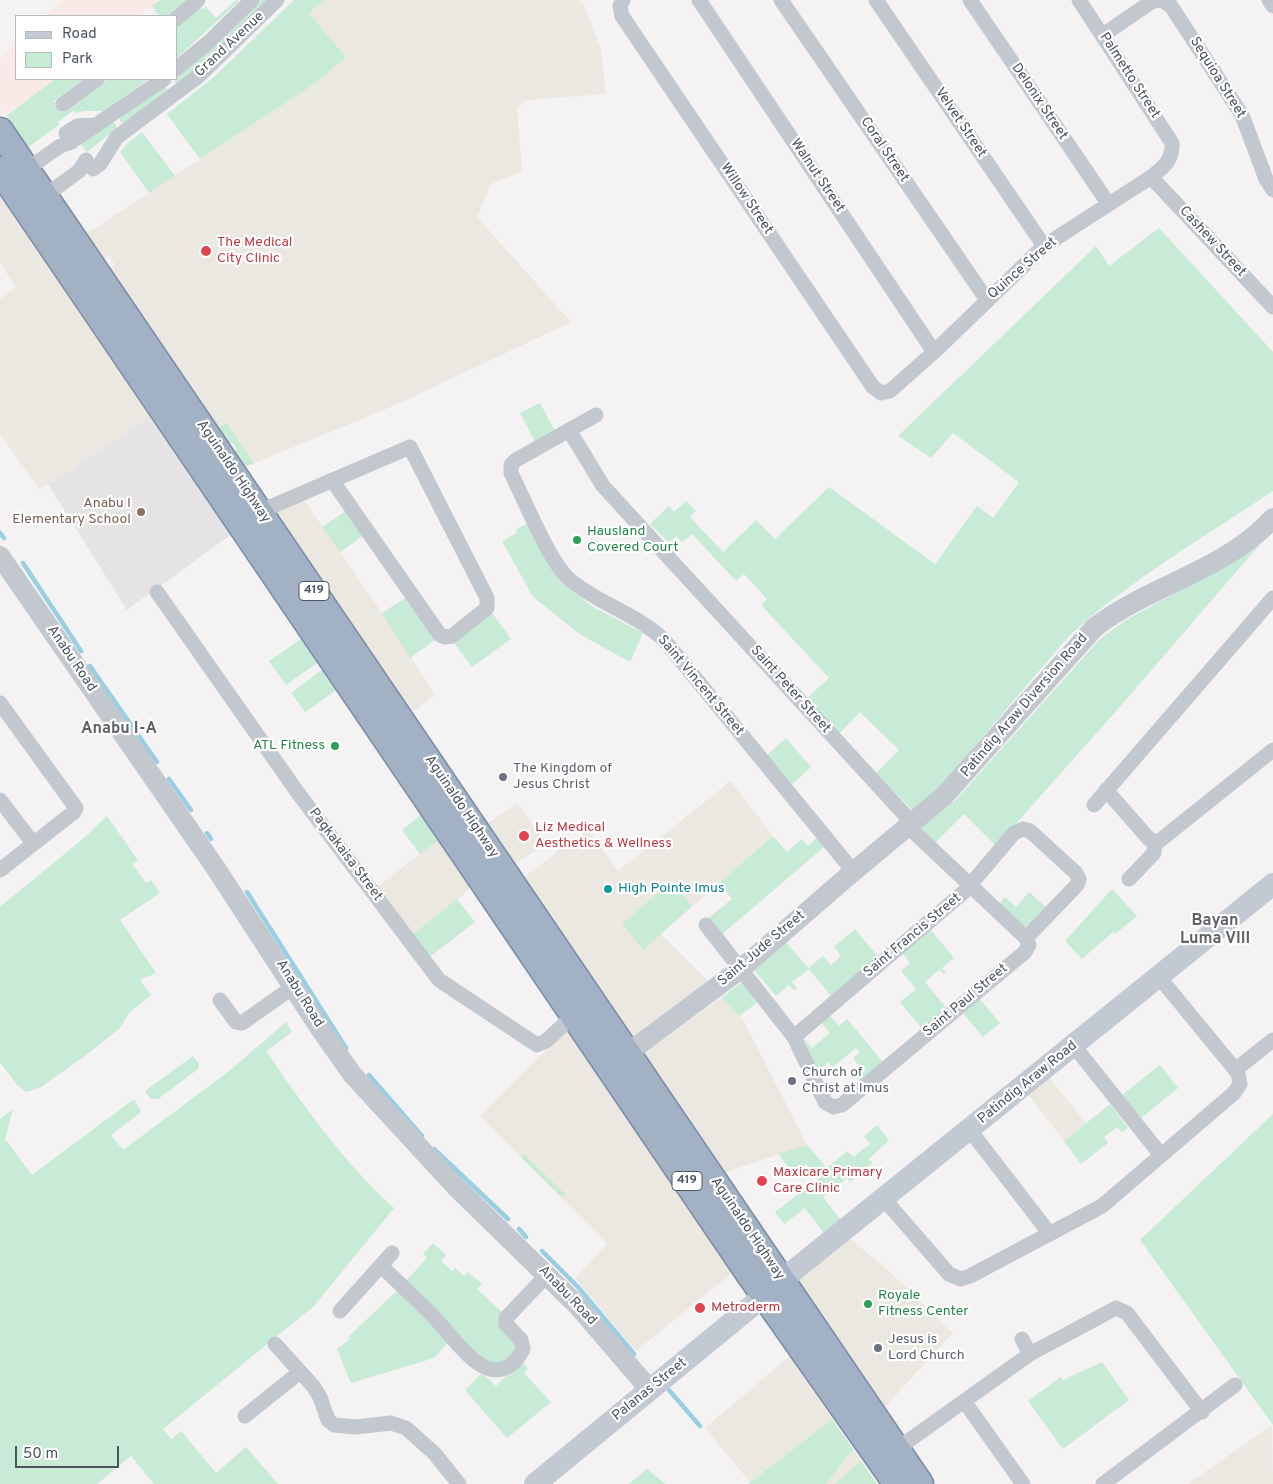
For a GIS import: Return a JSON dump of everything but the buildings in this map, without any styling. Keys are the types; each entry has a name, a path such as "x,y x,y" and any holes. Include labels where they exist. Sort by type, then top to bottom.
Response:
{"highway":[{"name":"Aguinaldo Highway","path":"0,131 12,174 574,1015 619,1059"},
{"name":"Aguinaldo Highway","path":"12,174 44,196 260,512 619,1059 773,1288 897,1484"},
{"name":"Aguinaldo Highway","path":"773,1288 896,1449 920,1484"}],"main road":[{"name":"Patindig Araw Road","path":"773,1288 1273,884"},
{"name":"Palanas Street","path":"535,1484 773,1288"}],"street":[{"path":"178,17 198,0"},
{"name":"Grand Avenue","path":"178,67 210,41 252,0"},
{"name":"Grand Avenue","path":"44,196 88,166 124,131 176,93 222,55 278,0"},
{"name":"Willow Street","path":"623,0 620,6 622,16 873,387 881,392"},
{"name":"Walnut Street","path":"699,0 934,352"},
{"name":"Coral Street","path":"781,0 987,300"},
{"name":"Velvet Street","path":"876,0 1044,246"},
{"name":"Delonix Street","path":"970,0 1108,203"},
{"name":"Palmetto Street","path":"1079,0 1172,143 1173,154"},
{"path":"1102,35 1151,2 1161,0"},
{"name":"Sequioa Street","path":"1161,0 1171,6 1242,115 1266,179 1273,190"},
{"path":"1269,0 1273,6"},
{"path":"63,104 96,80"},
{"path":"12,174 68,138 77,126 95,125 104,121 164,80"},
{"path":"166,80 176,93"},
{"name":"Quince Street","path":"881,392 890,391 934,352 1044,246 1151,177 1166,164 1173,154"},
{"name":"Cashew Street","path":"1151,177 1273,307"},
{"path":"569,430 596,415"},
{"name":"Saint Vincent Street","path":"569,430 516,460 511,466 511,473 560,570 577,585 650,629 665,641 853,871"},
{"name":"Saint Peter Street","path":"569,430 603,486 911,824 916,834 1026,938"},
{"path":"260,512 332,480 410,446 487,598 487,608 452,636 440,635 332,480"},
{"name":"Patindig Araw Diversion Road","path":"911,824 951,790 1075,647 1094,628 1124,609 1238,549 1253,539 1273,518"},
{"name":"Anabu Road","path":"0,556 217,870 327,1038 374,1099 456,1186 584,1313 650,1390"},
{"name":"Pagkakaisa Street","path":"157,592 298,793 442,983 538,1045 546,1041 574,1015"},
{"path":"1094,804 1273,598"},
{"path":"0,703 76,808 74,812 0,870"},
{"path":"1106,790 1149,839 1155,842 1161,840 1273,750"},
{"path":"0,800 33,843"},
{"name":"Saint Jude Street","path":"619,1059 742,968 853,871 911,824"},
{"name":"Saint Francis Street","path":"794,1037 965,891 1014,833 1023,829"},
{"name":"Saint Paul Street","path":"794,1037 825,1102 833,1107 842,1105 1025,952 1028,945 1026,938 1077,885 1079,879 1030,831 1023,829"},
{"path":"1129,879 1154,853 1155,842"},
{"path":"706,926 742,968 794,1037"},
{"path":"884,1199 949,1274 956,1278 970,1276 1102,1206 1237,1090 1240,1080 1159,977"},
{"path":"220,1000 236,1022 242,1023 294,987"},
{"path":"1234,1070 1273,1040"},
{"path":"1074,1046 1161,1155"},
{"path":"969,1129 1050,1234"},
{"path":"340,1311 392,1253"},
{"path":"381,1266 468,1354 488,1369 496,1370 508,1367 517,1359 523,1349 521,1340 506,1324 506,1318 547,1275"},
{"path":"896,1449 1030,1354 1116,1308 1127,1313 1202,1412"},
{"path":"1022,1339 1030,1354"},
{"path":"275,1344 320,1397 328,1420 334,1425 356,1427 391,1423 406,1428 435,1454 459,1484"},
{"path":"245,1416 300,1372"},
{"path":"1103,1484 1202,1412 1235,1385"},
{"path":"964,1401 1023,1484"}],"shaded area":[{"path":"63,0 160,0 139,15 46,15"},
{"path":"324,0 578,0 584,5 601,50 606,94 525,100 517,108 522,172 491,184 477,217 571,322 400,403 243,468 233,453 237,450 232,442 227,445 109,269 115,265 109,256 103,260 86,234 313,85 346,57 309,13"},
{"path":"15,44 15,80 54,80 6,116 0,107 0,59"},
{"path":"0,192 150,416 40,489 0,435 0,299 16,287 0,263"},
{"name":"Anabu I Elementary School","path":"150,416 232,534 127,610 48,484"},
{"path":"302,497 382,613 435,695 411,714 272,510"},
{"path":"731,781 773,836 661,934 708,981 632,1037 524,877 588,829 618,871"},
{"path":"517,803 546,843 515,864 487,824"},
{"path":"442,837 475,885 411,936 376,888"},
{"path":"721,998 743,1020 807,1145 726,1172 644,1053"},
{"path":"570,1026 737,1269 636,1351 575,1278 607,1244 480,1116"},
{"path":"1048,1076 1086,1123 1064,1141 1027,1093"},
{"path":"849,1238 888,1270 953,1333 883,1409 794,1282"},
{"path":"790,1356 832,1419 750,1482 705,1428"},
{"path":"1272,1425 1273,1484 1188,1484"},
{"path":"853,1449 877,1484 826,1484"}],"green space":[{"path":"160,0 191,0 171,15 158,15 152,6"},
{"path":"236,0 239,1 178,57 178,25 199,8 204,9 205,6 216,18"},
{"path":"261,0 271,0 208,61 178,84 175,82 178,80 178,75 212,48"},
{"path":"294,0 324,0 309,13 346,57 313,85 200,159 167,114 214,77"},
{"path":"54,80 83,80 54,101 62,113 107,80 148,80 104,111 76,113 73,111 58,122 60,124 27,148 6,116"},
{"path":"164,86 168,90 124,123 120,122 120,117"},
{"path":"111,123 116,124 116,129 87,152 80,143"},
{"path":"142,132 175,176 149,193 120,152"},
{"path":"1159,228 1273,352 1273,491 1142,578 1069,636 931,797 914,812 876,773 899,750 860,712 839,734 807,698 829,678 761,605 767,599 744,574 736,581 692,534 682,542 676,536 669,543 650,524 669,506 674,512 686,501 696,511 690,517 723,552 756,520 775,539 829,487 935,564 977,506 993,518 1019,482 953,433 931,458 898,436 1096,246 1109,266"},
{"path":"540,403 555,431 535,442 520,413"},
{"path":"226,423 254,463 243,468 233,453 237,450 232,442 227,445 217,429"},
{"path":"347,510 364,535 340,552 322,527"},
{"path":"528,523 560,582 595,608 643,633 630,662 581,635 533,597 502,541 517,533 515,530"},
{"path":"1273,529 1118,709 996,846 964,814 935,843 920,828 951,801 953,803 1101,638 1128,619 1250,552"},
{"path":"407,597 436,639 410,658 382,613"},
{"path":"492,613 511,639 472,667 453,642"},
{"path":"304,637 320,661 286,685 269,661"},
{"path":"323,669 338,689 305,712 291,693"},
{"path":"786,738 811,767 790,786 765,757"},
{"path":"422,814 440,839 420,854 402,830"},
{"path":"107,816 138,860 132,864 146,883 151,880 160,893 120,920 156,973 140,980 151,995 129,1013 120,1028 86,1055 41,1087 26,1092 17,1085 0,1062 0,907 85,837"},
{"path":"773,836 787,852 802,839 808,846 817,838 824,847 720,936 706,920 732,899 719,883"},
{"path":"672,882 692,906 643,950 622,923"},
{"path":"1112,889 1137,916 1115,934 1113,932 1082,959 1065,941"},
{"path":"1029,892 1047,908 1030,926 1022,927 998,905 1005,897 1016,907"},
{"path":"457,899 475,922 428,958 411,936"},
{"path":"855,929 878,957 832,997 809,969 792,982 797,988 795,991 789,985 776,996 753,969 786,942 808,968 823,956 831,965 841,956 834,947"},
{"path":"930,929 954,958 942,968 946,973 944,974 939,970 925,982 947,1009 923,1030 900,1002 916,989 901,971 910,963 902,953"},
{"path":"745,980 762,999 739,1016 721,998"},
{"path":"979,998 1000,1023 983,1037 962,1012"},
{"path":"829,1015 839,1026 847,1019 883,1062 860,1081 853,1073 860,1067 853,1058 860,1052 856,1048 833,1067 829,1062 818,1071 803,1037 812,1048 830,1033 821,1022"},
{"path":"286,1022 292,1032 266,1051 310,1113 342,1153 394,1208 314,1306 163,1429 171,1439 181,1431 216,1473 246,1447 278,1484 154,1484 131,1456 97,1484 0,1484 0,1119 13,1109 5,1139 32,1175 134,1099 141,1112 111,1135 123,1150 228,1072"},
{"path":"193,1056 199,1064 198,1069 158,1099 151,1099 145,1091"},
{"path":"1160,1065 1178,1088 1141,1118 1122,1095"},
{"path":"1110,1104 1128,1128 1122,1132 1117,1127 1104,1137 1108,1143 1081,1164 1064,1141"},
{"path":"1273,1114 1273,1425 1140,1240"},
{"path":"877,1125 889,1140 869,1159 873,1163 850,1182 847,1178 823,1197 843,1223 826,1236 805,1208 784,1224 775,1212 818,1179 806,1164 792,1174 779,1154 807,1145 827,1168 847,1151 853,1157 870,1144 864,1136"},
{"path":"524,1154 565,1194 562,1197 521,1157"},
{"path":"433,1243 446,1255 441,1261 452,1271 455,1268 464,1276 468,1272 482,1284 477,1289 504,1314 518,1347 504,1364 488,1365 405,1282 427,1258 423,1254"},
{"path":"397,1291 449,1342 434,1358 351,1383 337,1349 350,1339 348,1337"},
{"path":"521,1361 528,1368 524,1373 551,1402 507,1438 465,1390 482,1373 496,1386"},
{"path":"1102,1362 1129,1400 1063,1449 1028,1401 1061,1377 1063,1380"},
{"path":"832,1419 853,1449 826,1484 748,1484"},
{"path":"861,1461 877,1484 835,1484"},
{"path":"647,1469 665,1484 629,1484"}],"waterway":[{"path":"0,533 4,538"},
{"path":"23,563 81,651"},
{"path":"90,666 157,762"},
{"path":"169,779 191,810"},
{"path":"207,833 211,839"},
{"path":"247,892 346,1048"},
{"path":"369,1075 422,1136"},
{"path":"434,1149 508,1219"},
{"path":"519,1229 526,1237"},
{"path":"542,1251 578,1287 634,1354"},
{"path":"669,1390 700,1426"}],"place":[{"name":"The Medical City Clinic","path":"206,251"},
{"name":"Anabu I Elementary School","path":"141,512"},
{"name":"Hausland Covered Court","path":"577,540"},
{"name":"ATL Fitness","path":"335,746"},
{"name":"The Kingdom of Jesus Christ","path":"503,777"},
{"name":"Liz Medical Aesthetics & Wellness","path":"524,836"},
{"name":"High Pointe Imus","path":"608,889"},
{"name":"Church of Christ at Imus","path":"792,1081"},
{"name":"Maxicare Primary Care Clinic","path":"762,1181"},
{"name":"Royale Fitness Center","path":"868,1304"},
{"name":"Metroderm","path":"700,1308"},
{"name":"Jesus is Lord Church","path":"878,1348"}],"district":[{"name":"Anabu I-A","path":"119,730"},
{"name":"Bayan Luma VIII","path":"1215,931"}]}
